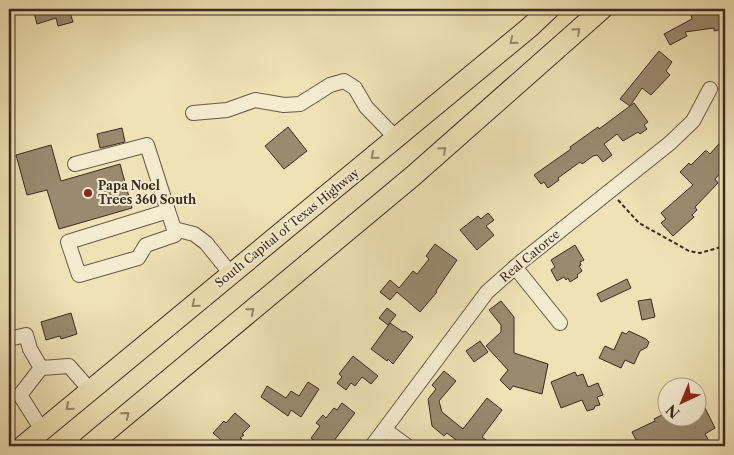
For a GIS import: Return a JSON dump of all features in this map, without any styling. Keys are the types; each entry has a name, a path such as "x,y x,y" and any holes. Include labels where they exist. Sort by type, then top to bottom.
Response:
{"highway":[{"name":"South Capital of Texas Highway","path":"23,446 530,27 549,9"},
{"path":"89,446 413,176 602,9"}],"street":[{"path":"193,113 227,110 255,100 284,105 300,104 330,85 344,81 355,88 366,107 396,138"},
{"name":"Real Catorce","path":"372,446 487,292 514,267 670,143 693,121 710,89"},
{"path":"74,164 147,145 174,229 175,235 146,245 138,258 79,275 68,242 168,211"},
{"path":"174,229 194,234 206,243 231,274"},
{"path":"514,267 560,323"},
{"path":"9,339 26,335 30,349 41,368"},
{"path":"42,430 14,397 41,368 69,366 90,390"},
{"path":"385,430 407,446"}],"path":[{"path":"610,191 639,223 689,251 700,253 725,246"}],"building":[{"path":"33,9 69,9 73,22 58,26 56,18 37,24"},
{"path":"718,9 723,29 714,31 714,28 685,32 687,36 670,45 664,34 692,19 690,10"},
{"path":"659,51 672,62 666,71 670,75 651,95 642,88 630,106 620,99"},
{"path":"634,103 648,122 644,125 647,129 623,141 617,134 604,144 612,155 603,162 597,155 593,156 582,164 580,162 548,188 544,182 541,184 534,175 571,149 570,147 598,127 599,129"},
{"path":"288,127 307,151 284,169 265,146"},
{"path":"122,128 125,142 100,148 97,134"},
{"path":"725,137 725,168 715,179 718,183 695,207 697,210 692,215 694,217 673,236 661,223 666,219 661,213 693,185 680,172 689,163 691,165 705,151 710,154"},
{"name":"Papa Noel Trees 360 South","path":"51,145 61,181 120,164 132,208 59,229 47,190 27,195 16,155"},
{"path":"488,213 494,220 486,226 494,235 477,250 460,230 478,216 481,219"},
{"path":"435,244 457,260 437,292 420,312 397,292 390,300 380,292 390,280 399,288 413,271 417,274 429,259 426,256"},
{"path":"575,245 584,260 580,262 581,265 579,266 582,271 577,275 578,277 570,282 568,278 566,280 564,277 557,281 551,270 555,267 551,260"},
{"path":"627,279 631,288 601,302 597,294"},
{"path":"651,299 655,317 642,320 638,301"},
{"path":"501,301 514,317 514,353 548,364 542,394 513,386 510,390 500,380 508,370 486,346 501,332 501,325 489,310"},
{"path":"387,308 396,315 388,325 379,318"},
{"path":"71,313 77,334 61,339 60,336 46,340 41,322"},
{"path":"390,323 413,337 393,364 371,349"},
{"path":"629,331 649,342 647,347 640,351 634,364 625,360 621,368 599,358 605,346 614,350 622,332 626,334"},
{"path":"480,341 488,352 474,362 466,351"},
{"path":"353,356 378,376 371,384 362,377 355,386 351,383 346,390 337,383 342,377 339,374"},
{"path":"444,371 456,381 439,401 442,412 463,429 487,398 502,410 482,437 494,446 464,446 447,433 444,436 432,426 428,399 436,389 432,385"},
{"path":"575,372 577,376 583,374 588,387 598,383 603,395 597,397 600,405 595,406 594,409 587,411 582,400 561,408 551,382"},
{"path":"308,382 319,389 301,417 291,410 288,416 261,397 267,386 286,398 291,391 299,396"},
{"path":"342,403 355,413 330,446 321,446 311,438 320,426 316,423 323,415 326,418 334,408 337,410"},
{"path":"706,410 715,428 705,434 710,443 703,446 639,446 632,432 655,421 654,419 656,418 656,428 706,428"},
{"path":"235,413 250,426 242,434 244,435 240,438 242,439 235,446 228,446 213,433"}],"place":[{"name":"Papa Noel Trees 360 South","path":"88,193"}]}
